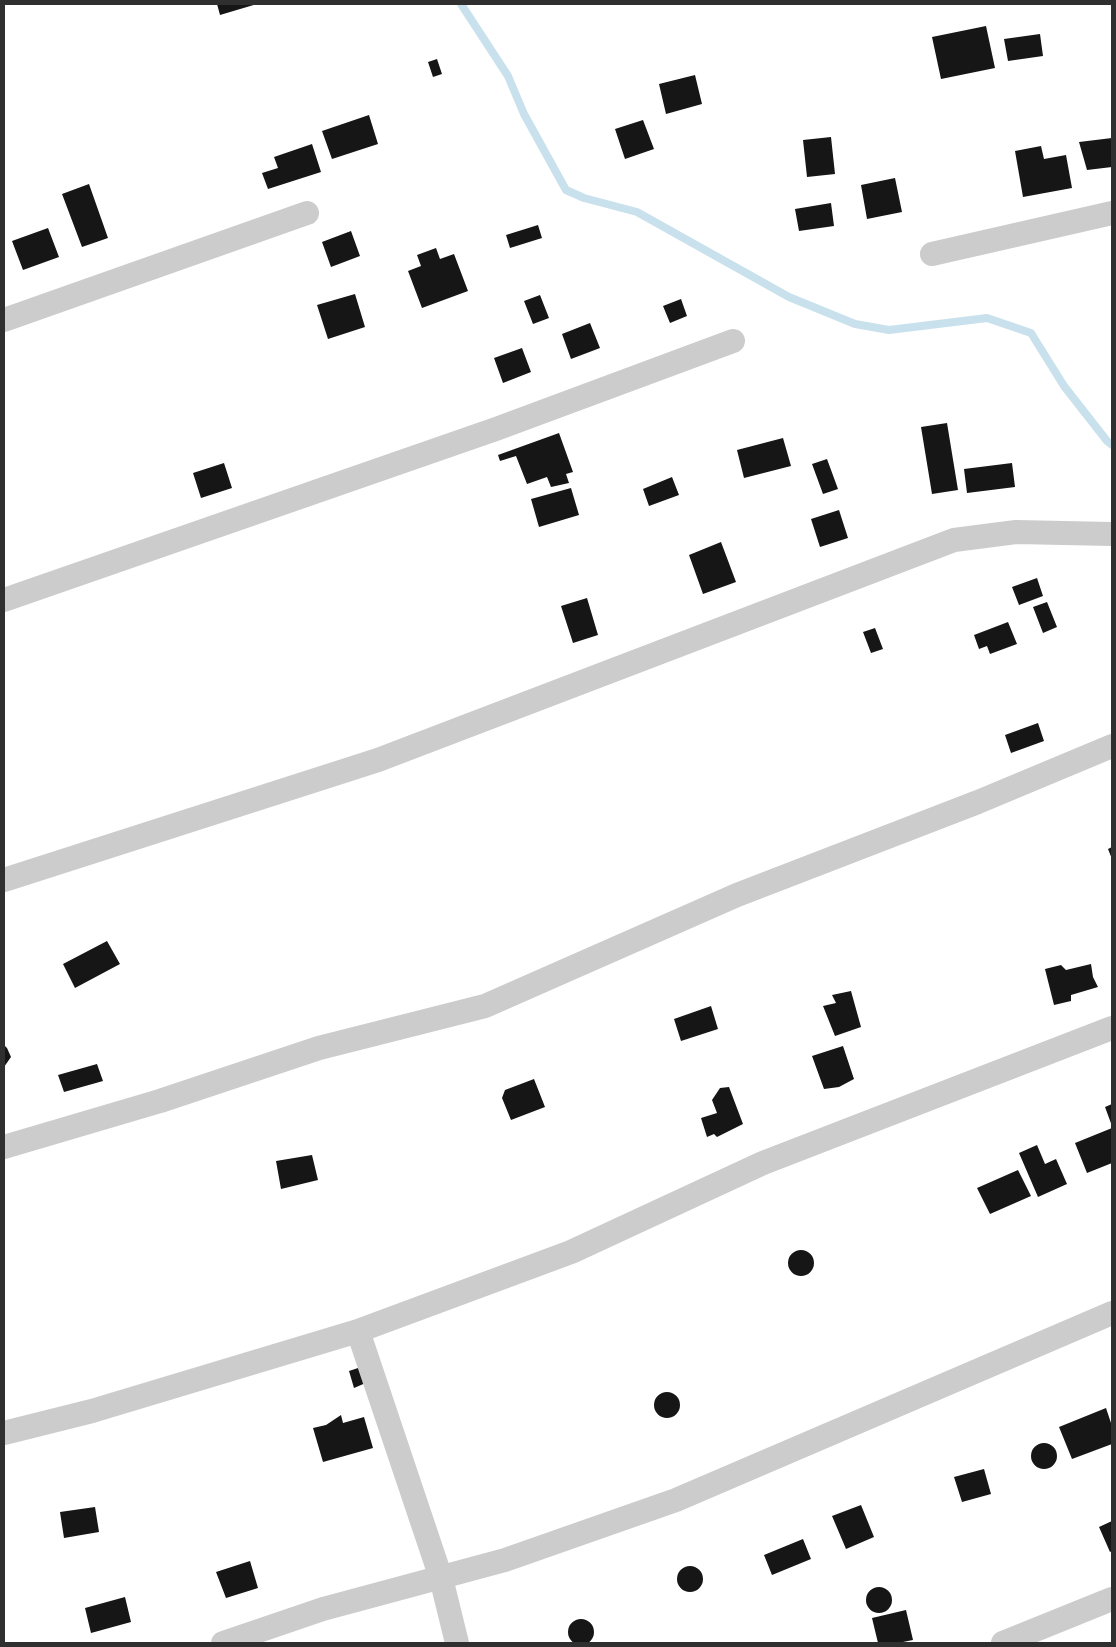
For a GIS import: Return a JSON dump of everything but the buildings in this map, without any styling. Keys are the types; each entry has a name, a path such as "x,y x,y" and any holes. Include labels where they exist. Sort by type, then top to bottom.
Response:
{"street":[{"path":"932,254 1112,212"},
{"path":"4,320 307,213"},
{"path":"4,600 496,429 733,341"},
{"path":"4,880 378,760 954,540 1016,532 1112,534"},
{"path":"4,1147 160,1101 319,1048 486,1006 737,895 978,802 1112,746"},
{"path":"4,1433 92,1411 358,1331 571,1252 763,1163 1112,1028"},
{"path":"223,1643 322,1609 505,1560 676,1500 1112,1313"},
{"path":"358,1331 441,1578 457,1643"},
{"path":"1003,1643 1112,1599"}],"waterway":[{"path":"461,4 508,76 524,114 566,190 584,198 637,212 789,297 855,324 889,330 987,318 1031,333 1064,386 1112,445"}]}
